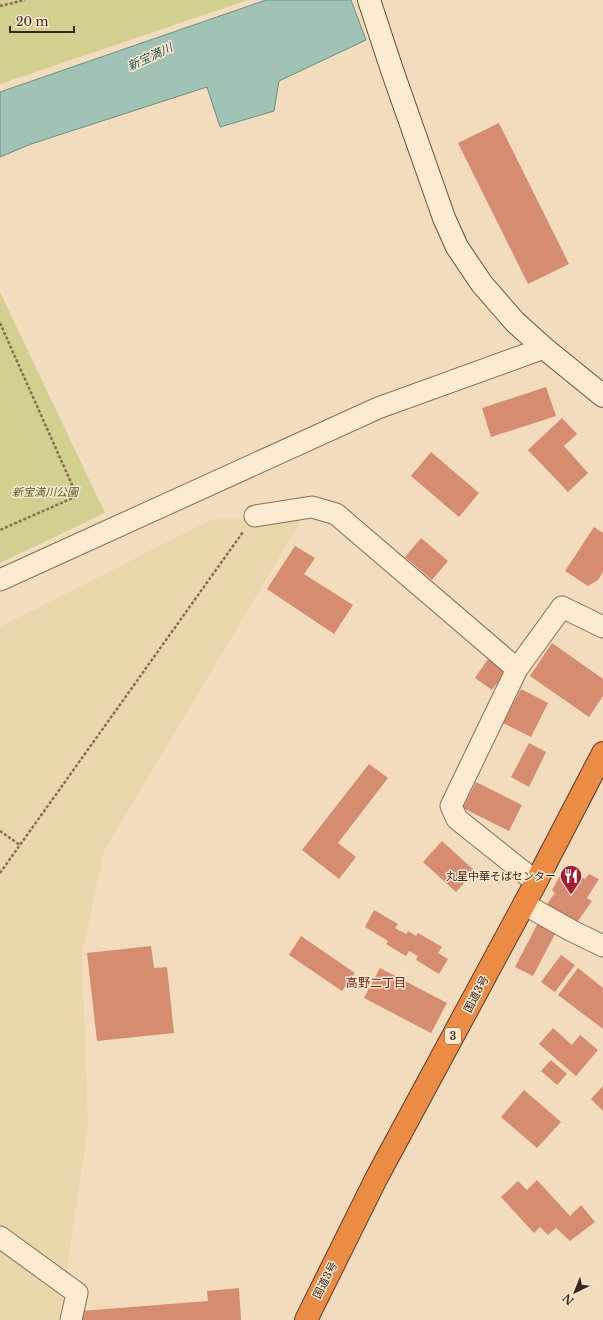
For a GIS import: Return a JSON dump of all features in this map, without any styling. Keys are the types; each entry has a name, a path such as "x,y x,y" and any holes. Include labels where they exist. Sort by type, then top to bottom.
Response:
{"highway":[{"name":"国道3号","path":"306,1320 377,1177 536,882 603,753"}],"street":[{"path":"369,0 444,218 457,247 482,284 515,322 544,348 603,396"},
{"path":"0,580 378,408 544,348"},
{"path":"255,516 312,507 336,514 517,669"},
{"path":"536,882 457,818 452,806 517,669 562,606 603,627"},
{"path":"524,904 572,931 603,946"},
{"path":"0,1237 77,1293 71,1320"}],"path":[{"path":"0,6 25,0"},
{"path":"0,323 77,496 0,530"},
{"path":"0,873 255,516"},
{"path":"0,830 20,845"}],"shaded area":[{"path":"213,519 302,519 104,851 82,955 88,1127 59,1320 0,1320 0,627"}],"green space":[{"path":"0,0 248,0 0,84"},
{"name":"新宝満川公園","path":"0,292 105,513 0,563"}],"water":[{"name":"新宝満川","path":"266,0 351,0 366,40 279,81 274,111 220,127 207,87 31,144 0,157 0,92"}],"building":[{"path":"499,123 569,264 528,284 458,143"},
{"path":"546,387 556,416 491,437 482,408"},
{"path":"562,418 577,434 564,446 588,473 568,492 528,450"},
{"path":"431,452 479,493 459,517 411,476"},
{"path":"594,527 603,533 603,572 598,580 588,586 565,571"},
{"path":"421,538 448,561 432,580 405,557"},
{"path":"295,546 315,558 304,574 353,605 334,634 267,589"},
{"path":"552,643 603,679 603,696 589,717 530,676"},
{"path":"488,659 506,671 492,690 475,678"},
{"path":"521,689 548,703 531,737 503,723"},
{"path":"529,743 546,752 529,787 511,777"},
{"path":"369,764 388,778 338,843 356,857 339,879 302,850"},
{"path":"476,782 522,805 509,831 463,808"},
{"path":"442,841 475,871 456,892 423,862"},
{"name":"丸星中華そばセンター","path":"568,865 574,868 572,873 585,879 589,874 599,879 587,898 592,901 575,925 547,904 555,893 552,890 563,870 565,871"},
{"path":"374,910 398,924 395,928 406,934 408,931 416,936 418,933 442,947 438,953 448,959 439,974 416,960 418,956 409,951 406,956 386,944 388,941 365,927"},
{"path":"538,923 556,932 533,976 515,967"},
{"path":"301,936 355,973 342,991 289,955"},
{"path":"151,946 154,968 167,967 174,1033 97,1041 87,953"},
{"path":"561,955 575,965 555,992 541,982"},
{"path":"380,968 447,1003 431,1033 364,998"},
{"path":"578,968 603,988 603,1029 558,995"},
{"path":"553,1028 572,1045 580,1035 598,1050 576,1076 539,1044"},
{"path":"551,1060 567,1074 557,1085 541,1071"},
{"path":"603,1086 603,1111 591,1099"},
{"path":"524,1090 561,1122 537,1148 501,1117"},
{"path":"537,1180 570,1216 581,1205 595,1222 570,1241 556,1228 548,1235 540,1227 534,1233 501,1197 518,1181 527,1190"},
{"path":"239,1288 241,1320 81,1320 81,1311 208,1301 207,1291"}],"place":[{"name":"丸星中華そばセンター","path":"571,896"}],"district":[{"name":"高野二丁目","path":"376,983"}]}
